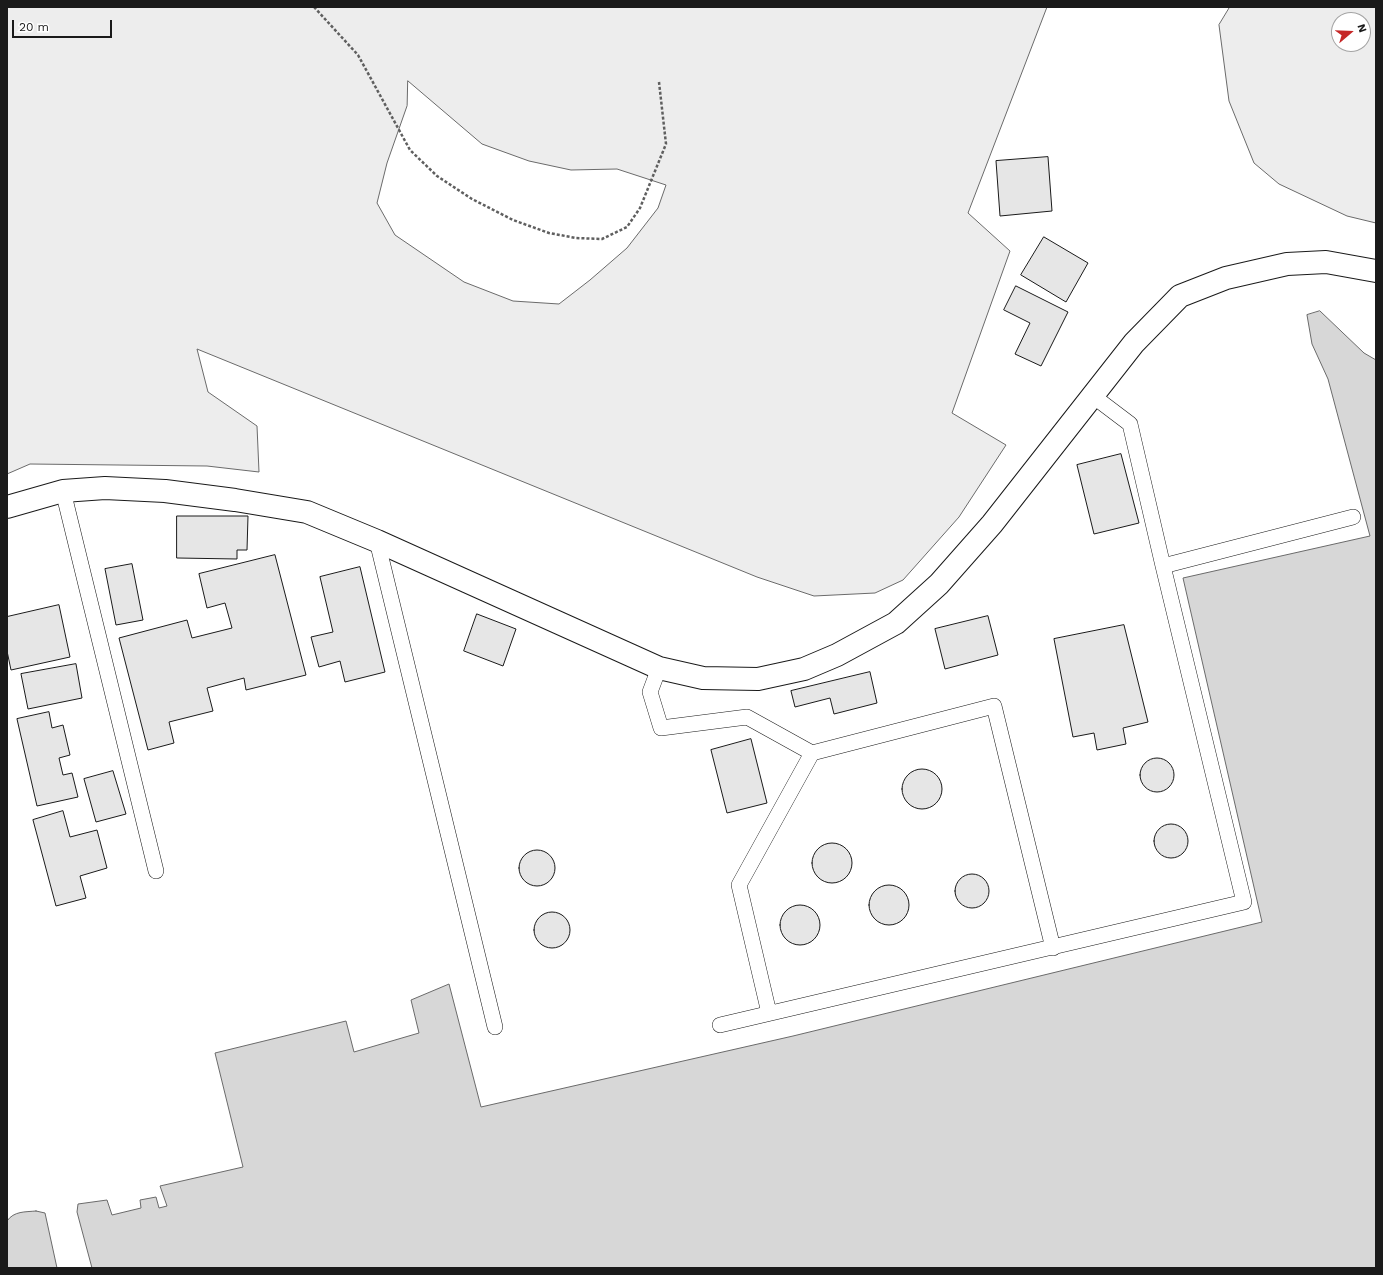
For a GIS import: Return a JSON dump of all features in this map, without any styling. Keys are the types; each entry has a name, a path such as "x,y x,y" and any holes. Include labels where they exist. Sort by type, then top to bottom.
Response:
{"street":[{"path":"7,507 63,491 105,488 165,491 235,500 307,512 377,540 659,668 703,678 758,679 804,669 837,655 896,623 939,584 986,530 1134,342 1180,296 1226,278 1288,264 1326,262 1376,271"}],"lane":[{"path":"720,1025 1244,902 1130,424 1093,396"},
{"path":"63,491 156,871"},
{"path":"1163,566 1353,517"},
{"path":"377,540 495,1027"},
{"path":"659,668 650,692 661,728 747,717 812,753 994,706 1053,948"},
{"path":"769,1013 739,885 812,753"}],"path":[{"path":"314,7 358,55 410,150 437,176 472,199 513,220 549,233 576,238 602,240 627,227 640,208 666,144 659,82"}],"shaded area":[{"path":"7,7 1047,7 968,213 1010,251 952,413 1006,445 959,517 903,580 875,593 814,596 757,577 197,349 208,392 257,426 259,472 207,466 30,464 7,474","holes":["408,81 482,144 529,161 571,170 617,169 666,185 658,208 627,248 559,304 513,301 464,282 395,235 377,203 387,163 407,106"]},
{"path":"1230,7 1376,7 1376,223 1347,216 1279,184 1254,163 1229,101 1219,25"},
{"path":"1320,311 1364,353 1376,360 1376,1268 92,1268 77,1212 78,1204 107,1200 112,1215 141,1208 140,1200 156,1197 159,1208 167,1206 160,1186 243,1167 215,1053 346,1021 354,1052 419,1033 411,1000 449,984 481,1107 793,1036 1262,922 1183,578 1370,536 1328,379 1312,344 1307,315"},
{"path":"36,1211 45,1213 57,1268 7,1268 7,1221 13,1215"}],"building":[{"path":"1048,157 1052,211 1000,216 996,161"},
{"path":"1044,237 1088,263 1066,302 1021,275"},
{"path":"1016,286 1068,312 1041,366 1015,354 1030,323 1004,310"},
{"path":"1121,454 1139,523 1094,534 1077,465"},
{"path":"177,516 248,516 247,550 237,550 237,559 177,558"},
{"path":"275,555 306,675 246,690 244,678 207,688 213,711 169,722 174,743 148,750 119,638 187,620 192,638 232,628 225,603 207,608 199,574"},
{"path":"132,564 143,620 116,625 105,569"},
{"path":"360,567 385,672 345,682 340,661 319,667 311,637 333,632 320,577"},
{"path":"59,605 70,657 11,670 7,651 7,617"},
{"path":"477,614 516,629 503,666 464,651"},
{"path":"988,616 998,655 945,669 935,629"},
{"path":"1124,625 1148,722 1123,728 1126,744 1097,750 1094,733 1073,737 1054,639"},
{"path":"76,664 82,698 28,709 21,674"},
{"path":"870,672 877,703 834,714 830,698 795,707 791,691"},
{"path":"49,712 52,728 63,725 70,755 59,758 63,775 72,773 78,797 37,806 17,719"},
{"path":"751,739 767,803 727,813 711,750"},
{"path":"1160,758 1167,760 1172,765 1174,775 1172,785 1167,790 1154,792 1147,790 1142,785 1140,772 1142,765 1147,760"},
{"path":"926,769 933,772 939,778 942,789 941,797 933,806 926,809 918,809 911,806 903,797 902,785 905,778 914,770"},
{"path":"113,771 126,814 96,822 84,779"},
{"path":"63,811 70,837 97,830 107,868 80,876 86,898 56,906 33,820"},
{"path":"1168,824 1174,824 1178,825 1185,831 1188,841 1187,848 1181,855 1174,858 1168,858 1164,857 1157,851 1154,844 1154,838 1155,834 1161,827"},
{"path":"836,843 843,846 849,852 852,863 851,871 843,880 836,883 828,883 821,880 813,871 812,859 815,852 824,844"},
{"path":"537,850 547,853 552,858 555,868 552,878 547,883 537,886 527,883 522,878 519,868 522,858 527,853"},
{"path":"969,874 975,874 979,875 986,881 989,891 988,898 982,905 975,908 969,908 965,907 958,901 955,894 955,888 956,884 962,877"},
{"path":"893,885 900,888 906,894 909,905 908,913 900,922 893,925 885,925 878,922 870,913 869,901 872,894 881,886"},
{"path":"804,905 811,908 817,914 820,925 819,933 811,942 804,945 796,945 789,942 781,933 780,921 783,914 792,906"},
{"path":"552,912 562,915 567,920 570,930 567,940 562,945 552,948 542,945 537,940 534,930 537,920 542,915"}]}
